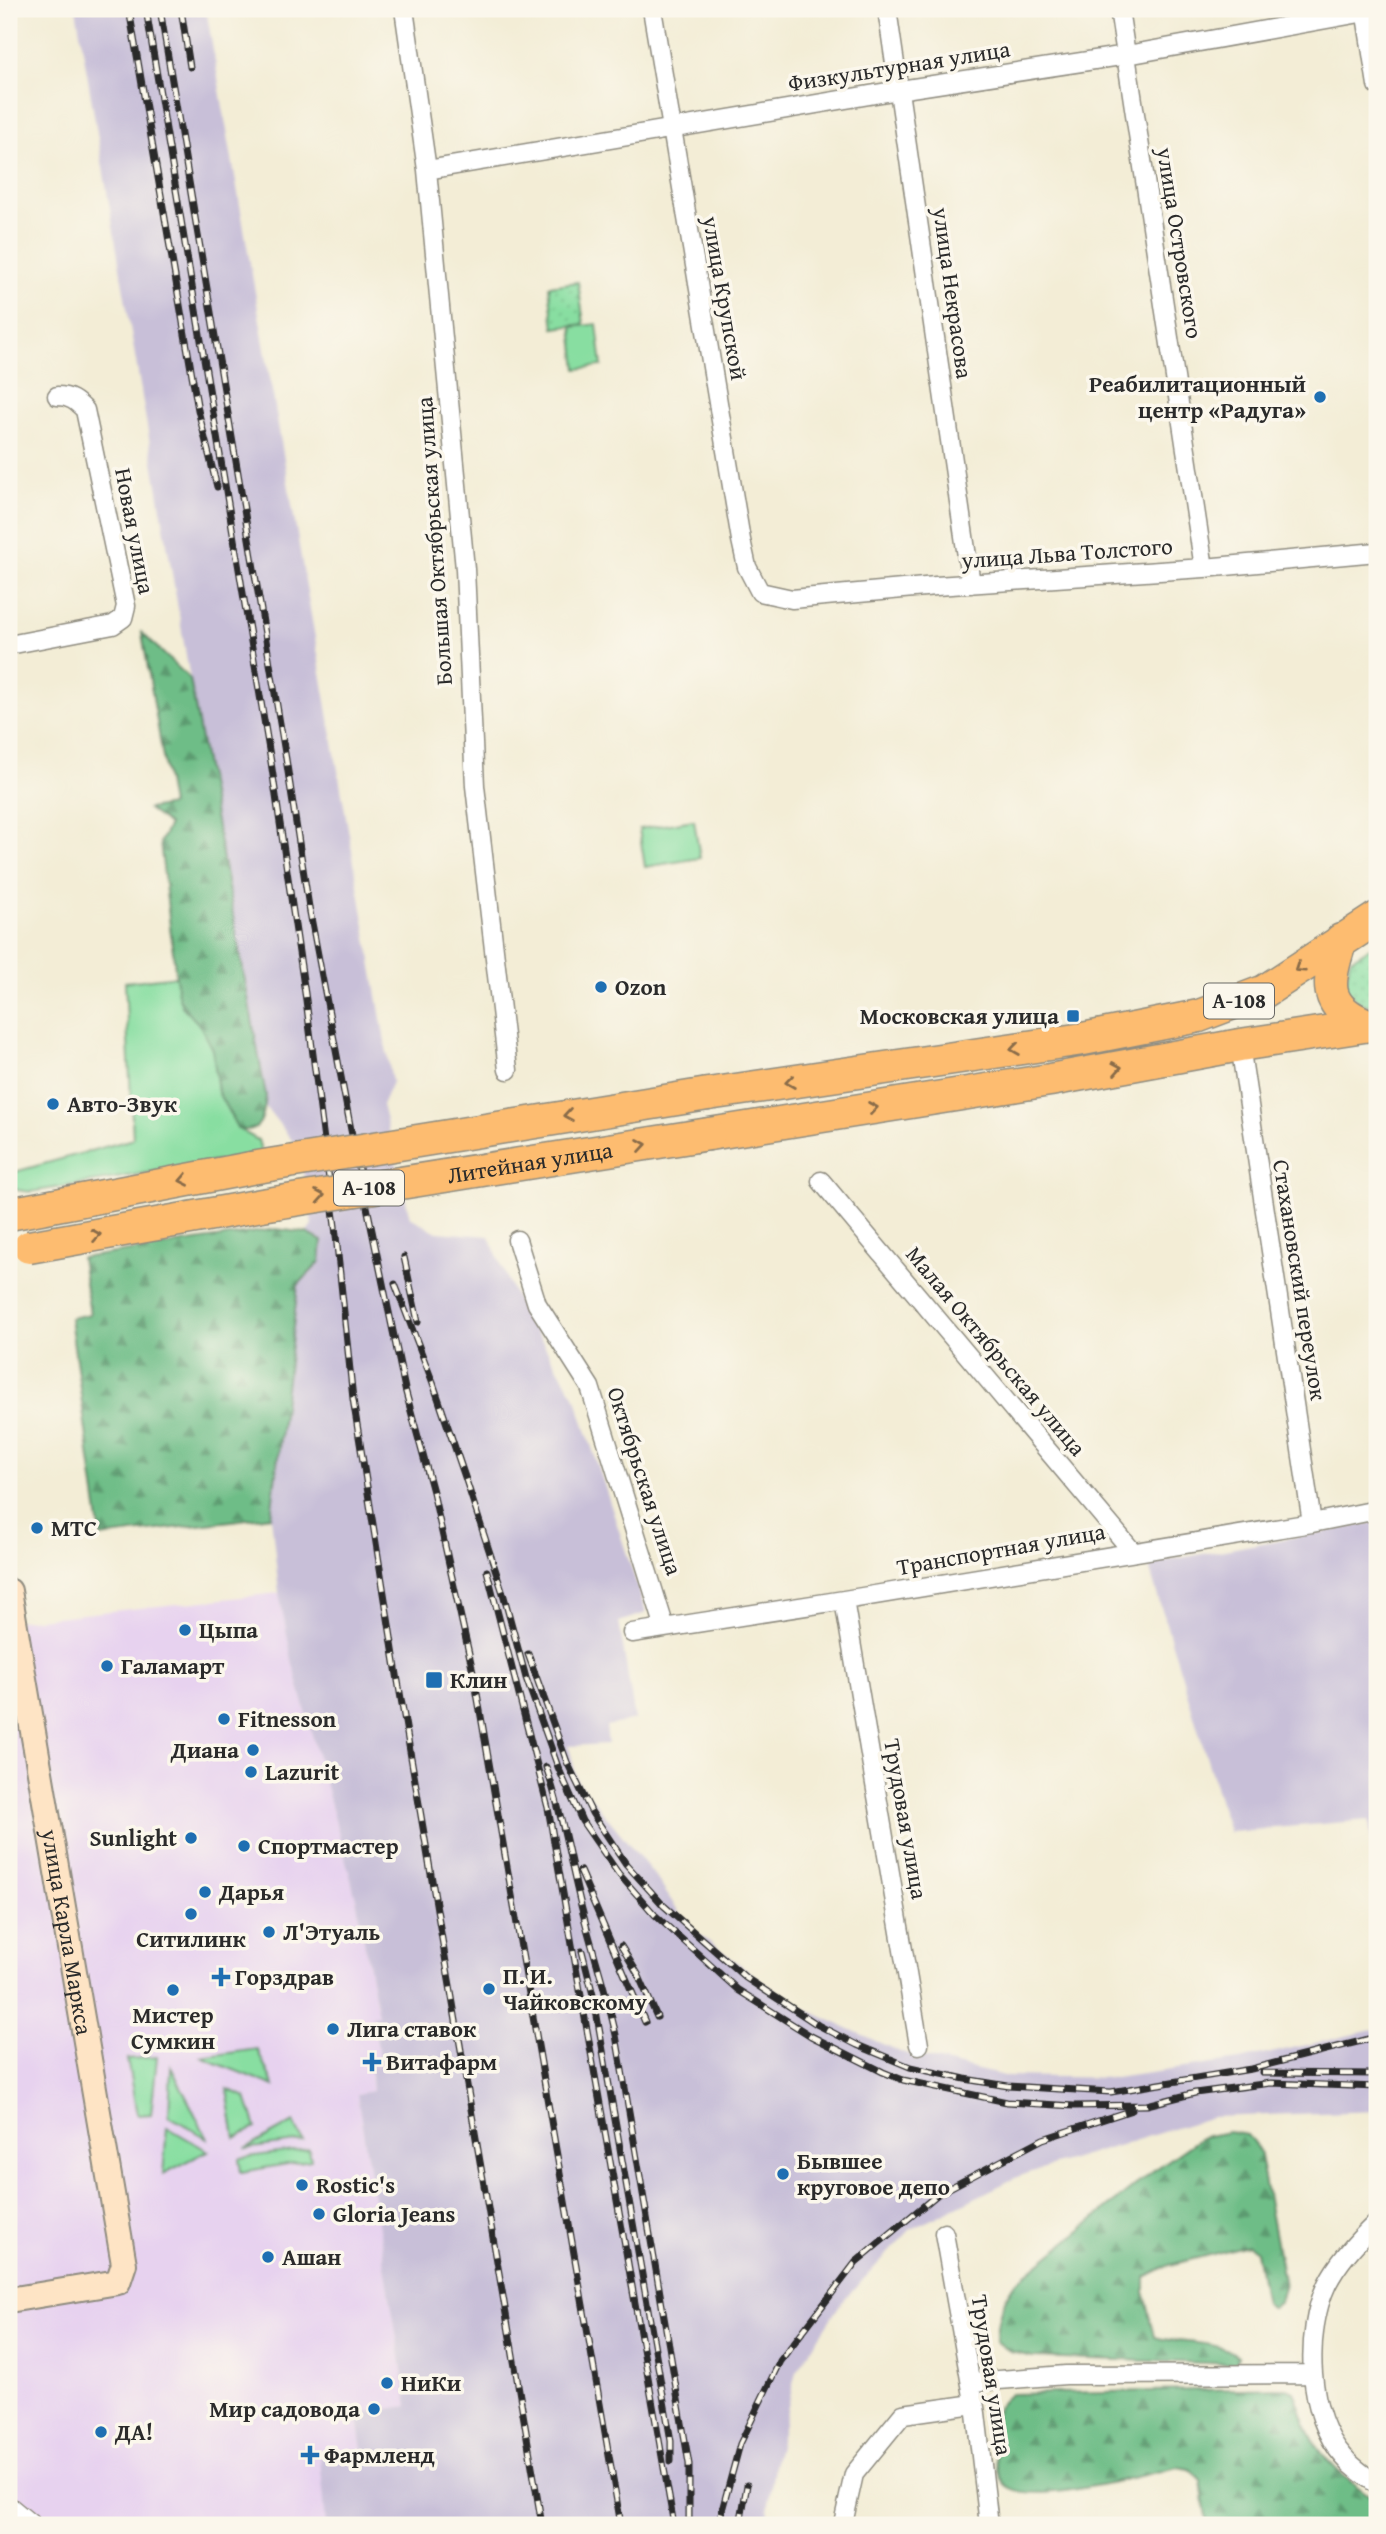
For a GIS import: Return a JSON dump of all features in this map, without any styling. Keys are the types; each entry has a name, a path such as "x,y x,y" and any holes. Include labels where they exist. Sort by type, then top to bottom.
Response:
{"highway":[{"name":"А-108","path":"1341,940 1377,918"},
{"path":"1341,940 1329,985 1333,998 1342,1012 1352,1019 1372,1024"},
{"name":"Литейная улица","path":"14,1213 251,1168 708,1094 1083,1039 1199,1016 1265,991 1341,940"},
{"name":"А-108","path":"1240,1045 1372,1024"},
{"name":"Литейная улица","path":"19,1249 262,1205 1050,1080 1240,1045"}],"street":[{"name":"Большая Октябрьская улица","path":"404,9 428,170 465,569 475,786 508,1070"},
{"name":"улица Крупской","path":"652,9 741,540 747,567 760,592"},
{"name":"улица Некрасова","path":"887,9 971,584"},
{"name":"улица Островского","path":"1119,9 1204,568"},
{"name":"Физкультурная улица","path":"428,170 899,90 1126,55 1369,10"},
{"path":"1369,10 1377,85"},
{"name":"Новая улица","path":"9,645 113,625 124,618 125,614 126,606 85,410 77,401 67,396 57,396"},
{"name":"улица Льва Толстого","path":"760,592 792,598 1204,568 1377,552"},
{"name":"Стахановский переулок","path":"1240,1045 1312,1522"},
{"name":"Малая Октябрьская улица","path":"821,1181 1133,1552"},
{"name":"Октябрьская улица","path":"517,1240 537,1304 590,1387 666,1628"},
{"name":"Транспортная улица","path":"632,1633 844,1601 1377,1510"},
{"name":"улица Карла Маркса","path":"9,1591 116,2210 124,2264 119,2278"},
{"name":"Трудовая улица","path":"844,1601 919,2045"},
{"name":"улица Карла Маркса","path":"9,1687 109,2263 119,2278"},
{"path":"1377,2222 1352,2249 1328,2282 1318,2307 1313,2336 1312,2374 1319,2406 1332,2442 1343,2457 1377,2484"},
{"name":"Трудовая улица","path":"944,2233 971,2382 989,2525"},
{"path":"9,2300 119,2278"},
{"path":"971,2382 1066,2375 1312,2374"},
{"path":"844,2519 854,2474 903,2414 974,2404"},
{"path":"9,2506 32,2525"}],"shaded area":[{"path":"76,9 206,9 392,1082 382,1105 410,1217 437,1232 489,1236 514,1294 576,1399 646,1613 619,1622 635,1720 606,1726 608,1744 569,1746 577,1780 655,1876 689,1927 794,2004 900,2052 1004,2076 1115,2078 1240,2060 1377,2029 1377,2111 1212,2117 1019,2176 910,2230 841,2303 796,2372 774,2466 766,2525 326,2525 320,2456 363,2449 357,2414 408,2406 357,2094 372,2091 370,2066 381,2064 372,2016 378,2015 356,1898 292,1660 279,1593 271,1516 298,1285 320,1262 322,1241 307,1233 312,1224 299,1149 265,1106 266,1096 190,679"},
{"path":"1377,1522 1377,1896 1369,1820 1229,1832 1148,1564"},
{"path":"279,1593 292,1660 356,1898 378,2016 372,2017 381,2064 370,2074 372,2091 357,2094 408,2406 357,2414 363,2449 321,2457 326,2525 9,2525 9,1622"}],"green space":[{"path":"578,282 584,324 554,328 549,286"},
{"path":"597,324 602,366 577,369 572,327"},
{"path":"142,633 190,679 266,1096 263,1116 252,1129 238,1129 218,1092 213,1050 200,1025 182,1006 178,994 160,842 169,825 148,809 171,805"},
{"path":"694,820 700,858 645,867 639,829"},
{"path":"1377,943 1376,1008 1358,1002 1345,987 1350,960"},
{"path":"177,976 182,1006 200,1025 213,1050 218,1092 238,1129 258,1140 262,1154 31,1192 17,1190 9,1180 11,1173 133,1139 125,982"},
{"path":"276,1229 307,1233 322,1241 320,1262 298,1285 271,1516 101,1537 70,1318 90,1314 81,1258"},
{"path":"257,2049 274,2086 201,2057"},
{"path":"157,2057 151,2114 137,2115 127,2059"},
{"path":"171,2067 207,2138 169,2116"},
{"path":"227,2089 246,2097 256,2128 235,2138"},
{"path":"294,2122 303,2141 245,2149"},
{"path":"167,2127 208,2151 163,2174"},
{"path":"1228,2132 1247,2135 1259,2151 1284,2286 1280,2302 1272,2308 1265,2303 1256,2251 1248,2245 1166,2266 1145,2277 1145,2294 1155,2337 1221,2347 1239,2357 1235,2364 1033,2357 1011,2352 996,2341 1000,2311 1014,2284 1153,2171 1202,2137"},
{"path":"309,2149 311,2160 241,2172 239,2158"},
{"path":"1287,2388 1294,2391 1307,2427 1322,2453 1347,2479 1377,2501 1377,2525 1207,2525 1201,2480 1190,2469 1178,2467 1087,2487 1036,2493 1016,2490 1004,2483 999,2474 996,2458 996,2415 1000,2404 1011,2394"}],"railway":[{"path":"129,9 198,410 217,487"},
{"path":"146,9 271,762 306,1000 335,1226 353,1399 398,1681 542,2525"},
{"path":"160,9 309,907 351,1130 405,1389 433,1492 474,1676 621,2525"},
{"path":"181,9 190,67"},
{"path":"404,1257 418,1322"},
{"path":"395,1284 467,1483 503,1593 526,1678 558,1767 582,1821 618,1873 655,1915 738,1990 811,2036 883,2072 903,2080 1007,2102 1074,2106 1147,2105 1195,2093 1271,2083 1377,2087"},
{"path":"487,1571 548,1808 674,2525"},
{"path":"528,1654 567,1762 592,1813 626,1864 663,1905 746,1978 818,2025 857,2045 910,2067 965,2079 1008,2086 1111,2092 1251,2069 1377,2037"},
{"path":"546,1767 616,2035 689,2464 689,2525"},
{"path":"580,1871 645,2022"},
{"path":"621,1946 638,1974 657,2017"},
{"path":"582,1951 594,1999 671,2441 671,2461"},
{"path":"1262,2073 1377,2074"},
{"path":"718,2525 740,2444 780,2361 856,2262 938,2194 1043,2139 1132,2110"},
{"path":"740,2525 747,2485"}],"place":[{"name":"Реабилитационный центр «Радуга»","path":"1320,397"},
{"name":"Ozon","path":"601,987"},
{"name":"Московская улица","path":"1073,1016"},
{"name":"Авто-Звук","path":"53,1104"},
{"name":"МТС","path":"37,1528"},
{"name":"Цыпа","path":"185,1630"},
{"name":"Галамарт","path":"107,1666"},
{"name":"Клин","path":"434,1680"},
{"name":"Fitnesson","path":"224,1719"},
{"name":"Диана","path":"253,1750"},
{"name":"Lazurit","path":"251,1772"},
{"name":"Sunlight","path":"191,1838"},
{"name":"Спортмастер","path":"244,1846"},
{"name":"Дарья","path":"205,1892"},
{"name":"Ситилинк","path":"191,1914"},
{"name":"Л'Этуаль","path":"269,1932"},
{"name":"Горздрав","path":"221,1977"},
{"name":"П. И. Чайковскому","path":"489,1989"},
{"name":"Мистер Сумкин","path":"173,1990"},
{"name":"Лига ставок","path":"333,2029"},
{"name":"Витафарм","path":"372,2062"},
{"name":"Бывшее круговое депо","path":"783,2174"},
{"name":"Rostic's","path":"302,2185"},
{"name":"Gloria Jeans","path":"319,2214"},
{"name":"Ашан","path":"268,2257"},
{"name":"НиКи","path":"387,2383"},
{"name":"Мир садовода","path":"374,2409"},
{"name":"ДА!","path":"101,2432"},
{"name":"Фармленд","path":"310,2455"}]}
